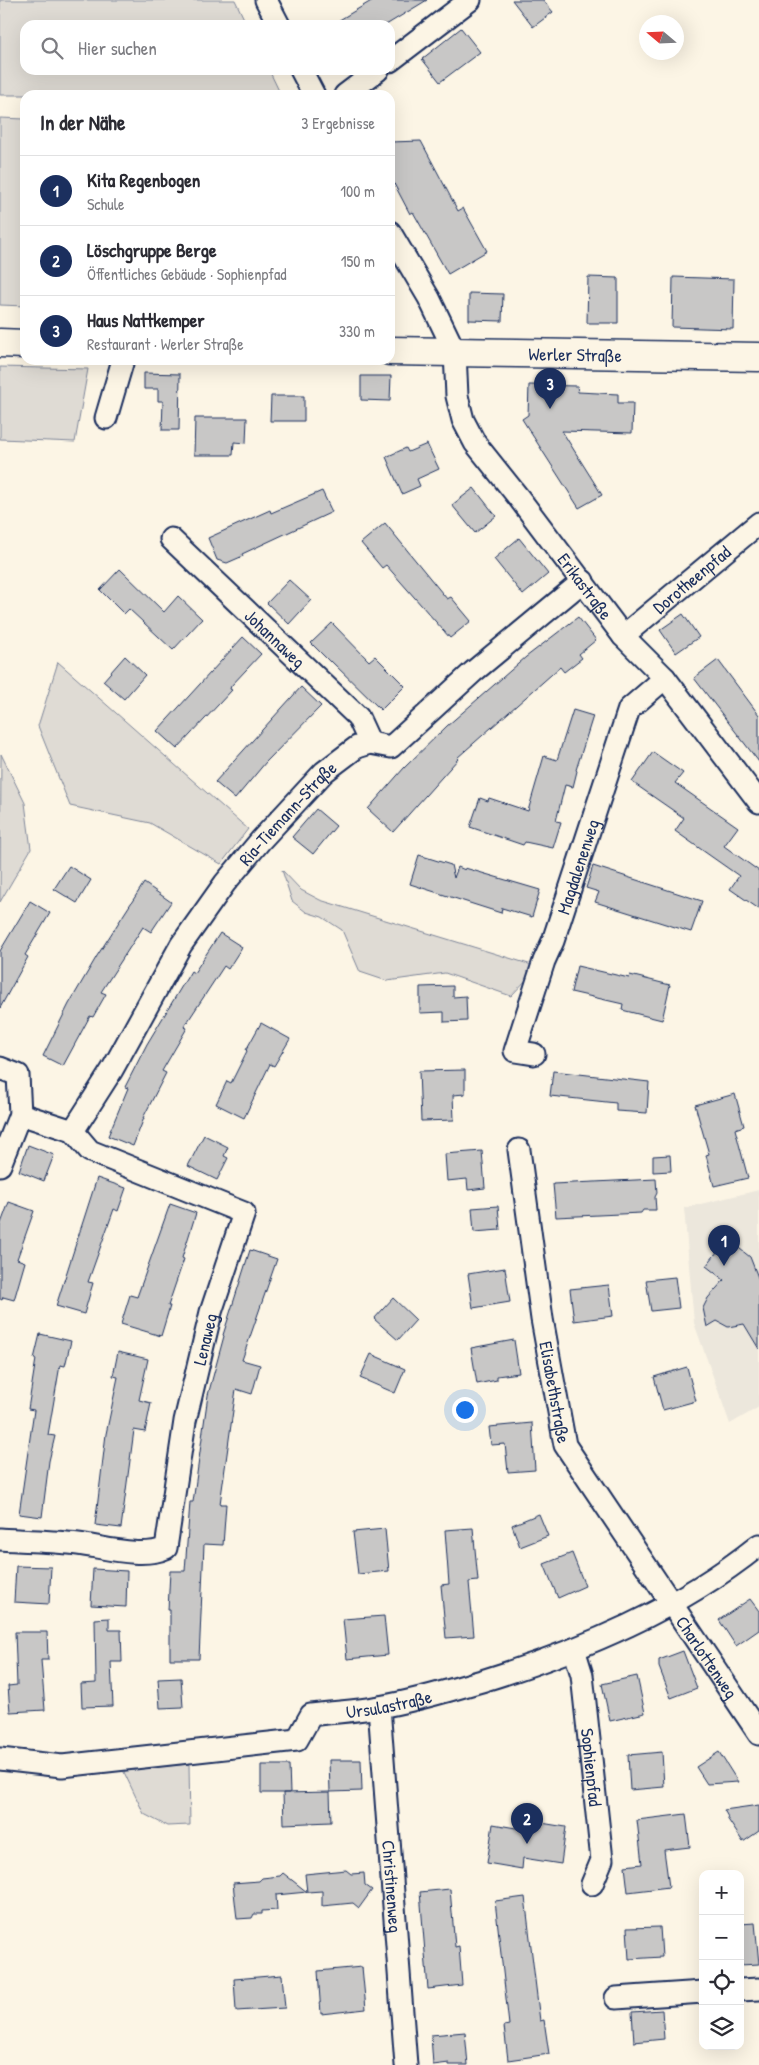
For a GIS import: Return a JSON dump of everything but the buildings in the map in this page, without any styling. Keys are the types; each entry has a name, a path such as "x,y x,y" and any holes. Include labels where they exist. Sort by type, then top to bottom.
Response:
{"main road":[{"path":"0,343 20,344"},
{"name":"Werler Straße","path":"395,351 759,357"}],"street":[{"path":"266,0 276,20"},
{"path":"395,57 470,0"},
{"path":"304,75 311,90"},
{"path":"352,90 371,75"},
{"path":"395,240 429,298 455,352"},
{"name":"Erikastraße","path":"455,352 457,396 463,420 475,443 623,636 665,678 759,802"},
{"path":"106,418 122,365"},
{"name":"Dorotheenpfad","path":"623,636 759,522"},
{"name":"Johannaweg","path":"172,539 358,717 370,743"},
{"name":"Ria-Tiemann-Straße","path":"73,1131 112,1070 181,946 225,883 261,840 324,772 357,747 370,743 391,747 473,672 582,581"},
{"name":"Magdalenenweg","path":"534,1054 514,1051 544,961 553,941 629,708 665,678"},
{"path":"0,1068 18,1075 20,1114 0,1165"},
{"path":"20,1114 73,1131"},
{"name":"Lenaweg","path":"0,1539 79,1544 96,1548 156,1552 166,1548 186,1421 211,1312 244,1214 90,1151 73,1131"},
{"name":"Elisabethstraße","path":"519,1150 542,1319 565,1445 672,1604"},
{"name":"Ursulastraße","path":"0,1759 62,1766 297,1740 311,1715 379,1707 455,1689 523,1668 574,1649 672,1604 759,1545"},
{"name":"Charlottenweg","path":"672,1604 759,1734"},
{"name":"Sophienpfad","path":"574,1649 582,1674 602,1860 592,1884"},
{"name":"Christinenweg","path":"379,1707 406,2065"},
{"path":"744,1990 759,1988"},
{"path":"616,1998 699,1992"}],"shaded area":[{"path":"0,0 235,0 245,20 20,20 20,75 271,75 279,90 20,90 20,95 0,95"},
{"path":"0,118 20,119 20,306 0,305"},
{"path":"0,367 88,369 75,442 0,439"},
{"path":"58,662 248,829 221,864 150,823 70,806 38,726"},
{"path":"1,754 25,803 31,849 0,902"},
{"path":"282,870 301,890 320,900 532,965 529,977 511,996 445,973 387,981 360,972 342,930 322,917 306,912 292,901"},
{"path":"759,1190 759,1407 730,1424 694,1323 684,1208"},
{"path":"189,1764 190,1825 167,1826 144,1814 123,1770"}],"place":[{"name":"Haus Nattkemper","path":"550,409"},
{"name":"Kita Regenbogen","path":"724,1266"},
{"name":"Löschgruppe Berge","path":"527,1844"}]}
